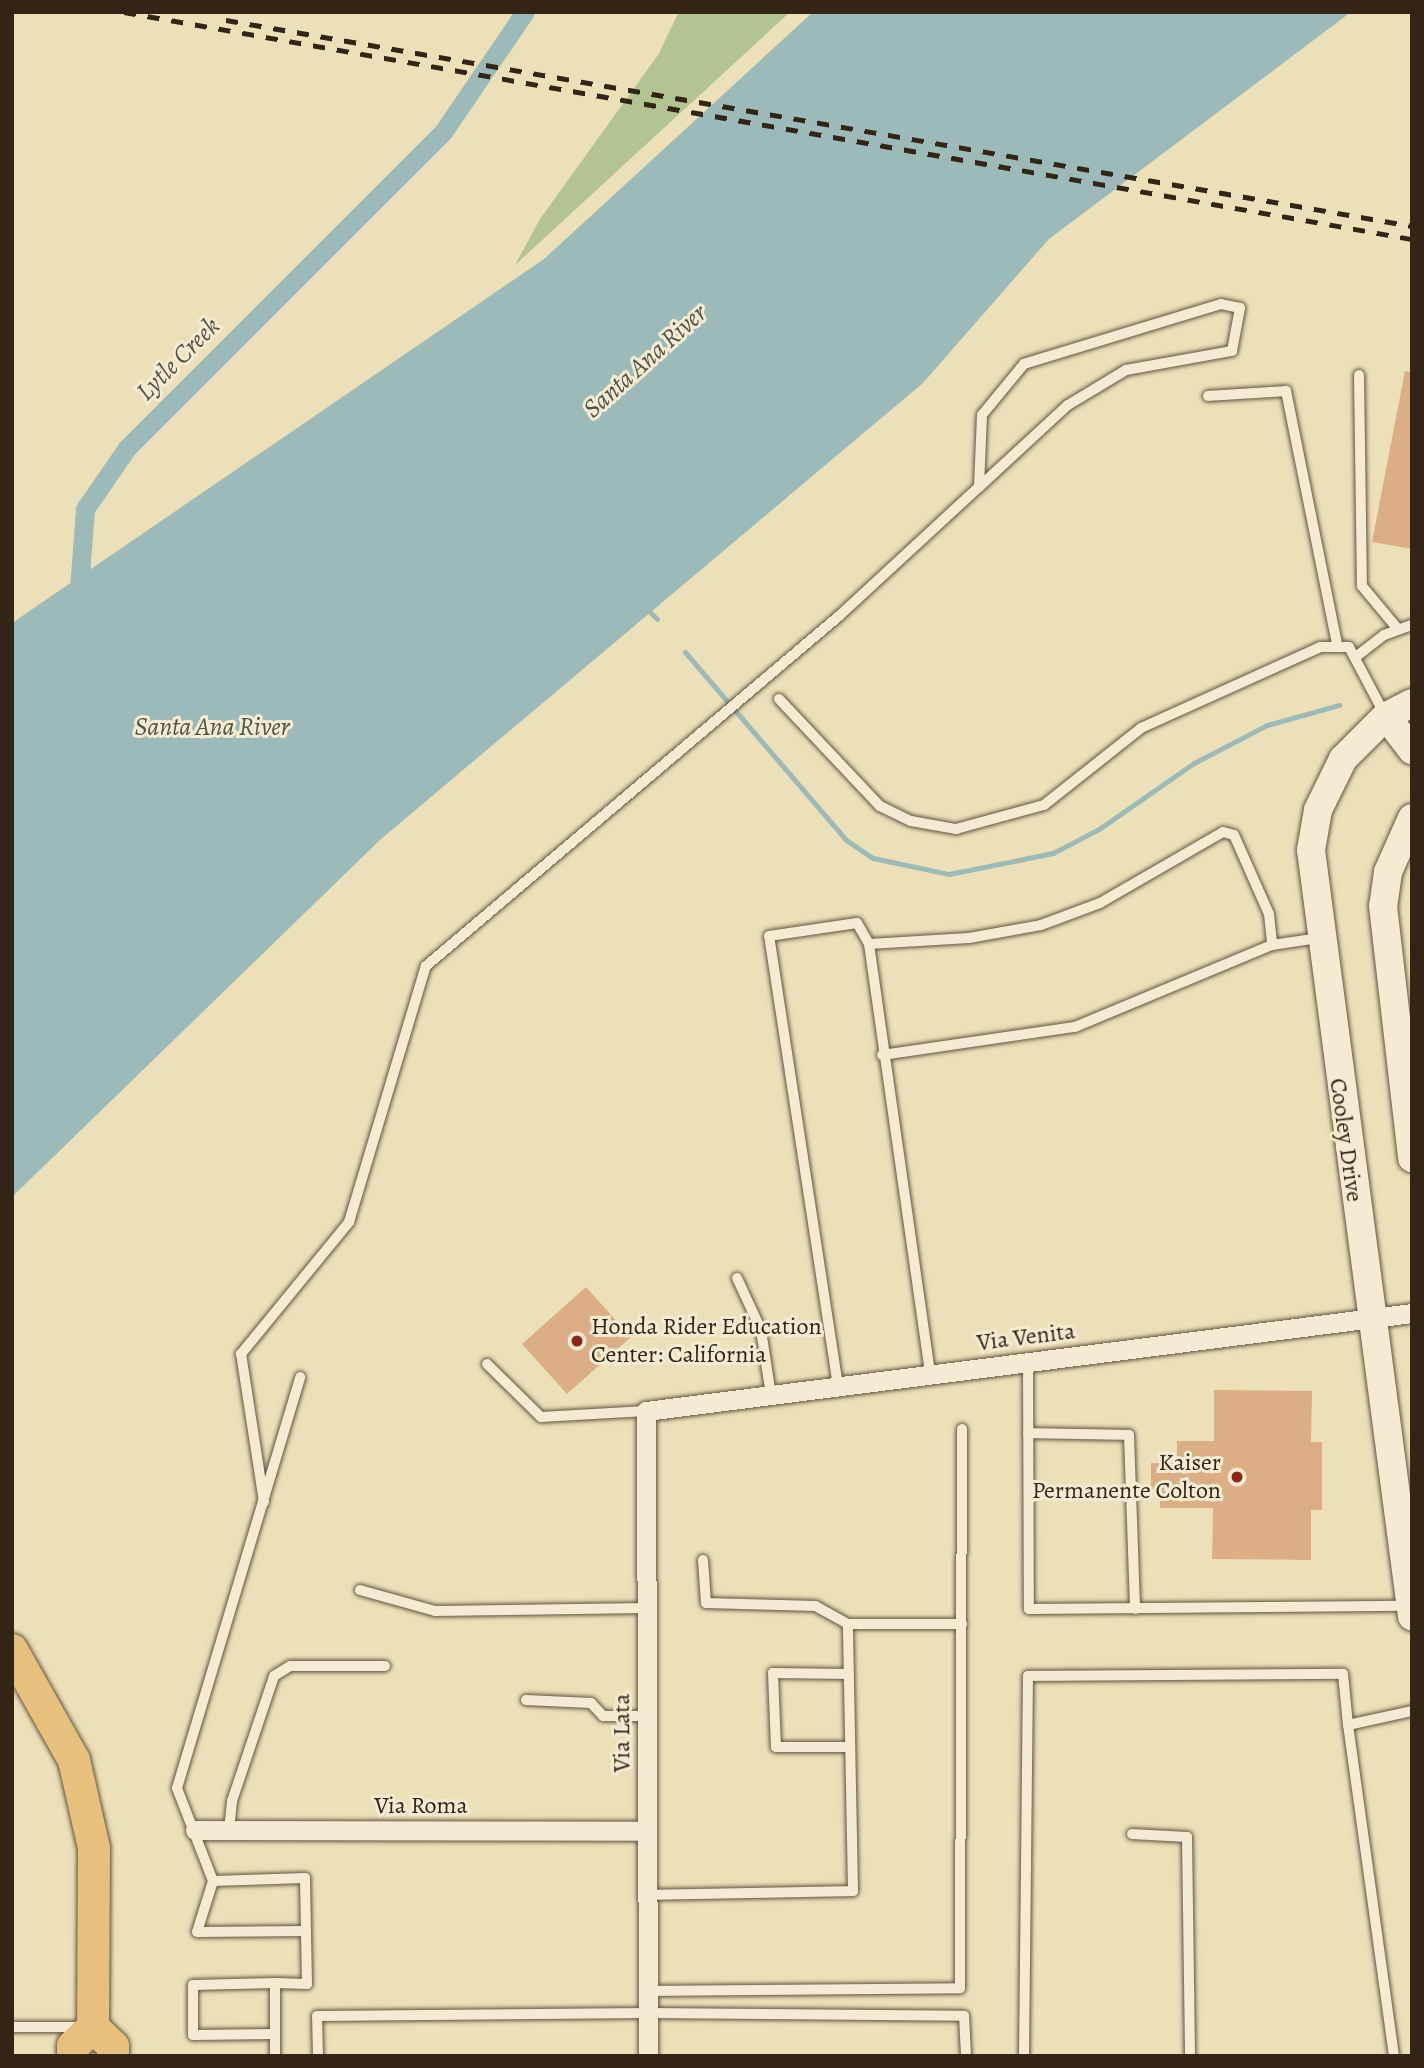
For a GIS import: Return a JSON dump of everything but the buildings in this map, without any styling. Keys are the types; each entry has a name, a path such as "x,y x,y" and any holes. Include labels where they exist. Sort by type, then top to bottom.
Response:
{"main road":[{"path":"12,1650 55,1718 86,1807 94,1848 93,2027 73,2046 73,2056"},
{"path":"93,2027 113,2046 113,2056"}],"street":[{"name":"Cooley Drive","path":"1411,1611 1319,938 1311,850 1318,810 1343,759 1386,716 1412,703"},
{"path":"1386,716 1412,750"},
{"path":"1412,818 1388,872 1383,906 1412,1158"},
{"name":"Via Venita","path":"646,1410 1412,1313"},
{"name":"Via Lata","path":"646,1410 648,2056"},
{"name":"Via Roma","path":"195,1830 647,1831"}],"lane":[{"path":"264,1502 241,1354 349,1222 426,966 828,625 979,487 1068,405 1126,370 1232,351 1240,309 1221,304 1024,364 982,415 979,487"},
{"path":"1359,375 1362,586 1397,628"},
{"path":"1208,396 1286,391 1337,643 1357,656 1386,716"},
{"path":"1357,656 1397,628 1412,625"},
{"path":"779,699 880,806 911,821 956,828 1044,805 1141,728 1337,643"},
{"path":"869,944 970,938 1041,925 1100,903 1223,832 1234,835 1269,914 1272,945"},
{"path":"838,1386 769,936 857,923 869,944 882,1055 930,1374"},
{"path":"882,1055 1075,1027 1272,945 1319,938"},
{"path":"737,1278 761,1330 771,1395"},
{"path":"1028,1362 1029,1609 1411,1611"},
{"path":"486,1364 541,1417 646,1410"},
{"path":"300,1377 177,1788 214,1881 197,1932 306,1931"},
{"path":"647,1991 960,1988 962,1429"},
{"path":"1028,1433 1129,1435 1135,1609"},
{"path":"703,1560 706,1603 816,1606 848,1623 962,1624"},
{"path":"360,1590 435,1611 647,1608"},
{"path":"647,1895 853,1891 848,1623"},
{"path":"229,1830 232,1801 274,1676 290,1666 385,1666"},
{"path":"849,1674 773,1673 776,1747 850,1747"},
{"path":"1024,2056 1028,1676 1343,1674 1394,2056"},
{"path":"526,1700 591,1703 603,1716 647,1716"},
{"path":"1348,1725 1412,1711"},
{"path":"1132,1834 1186,1837 1191,2056"},
{"path":"214,1881 305,1878 307,1984 193,1985 193,2035 275,2034"},
{"path":"275,1983 275,2056"},
{"path":"318,2056 317,2016 648,2013 964,2016 966,2056"},
{"path":"12,2027 93,2027"}],"green space":[{"path":"679,12 790,12 515,265 540,219 658,55"}],"water":[{"name":"Santa Ana River","path":"813,12 1351,12 1049,239 923,383 381,839 12,1197 12,623 544,259"}],"waterway":[{"name":"Lytle Creek","path":"78,601 85,509 127,448 443,132 525,12"},
{"path":"647,609 657,619"},
{"path":"685,652 846,840 873,858 949,874 1053,853 1099,829 1194,763 1267,725 1339,705"}],"railway":[{"path":"124,12 1412,239"},
{"path":"226,20 1412,226"}],"place":[{"name":"Honda Rider Education Center: California","path":"577,1341"},
{"name":"Kaiser Permanente Colton","path":"1237,1477"}]}
